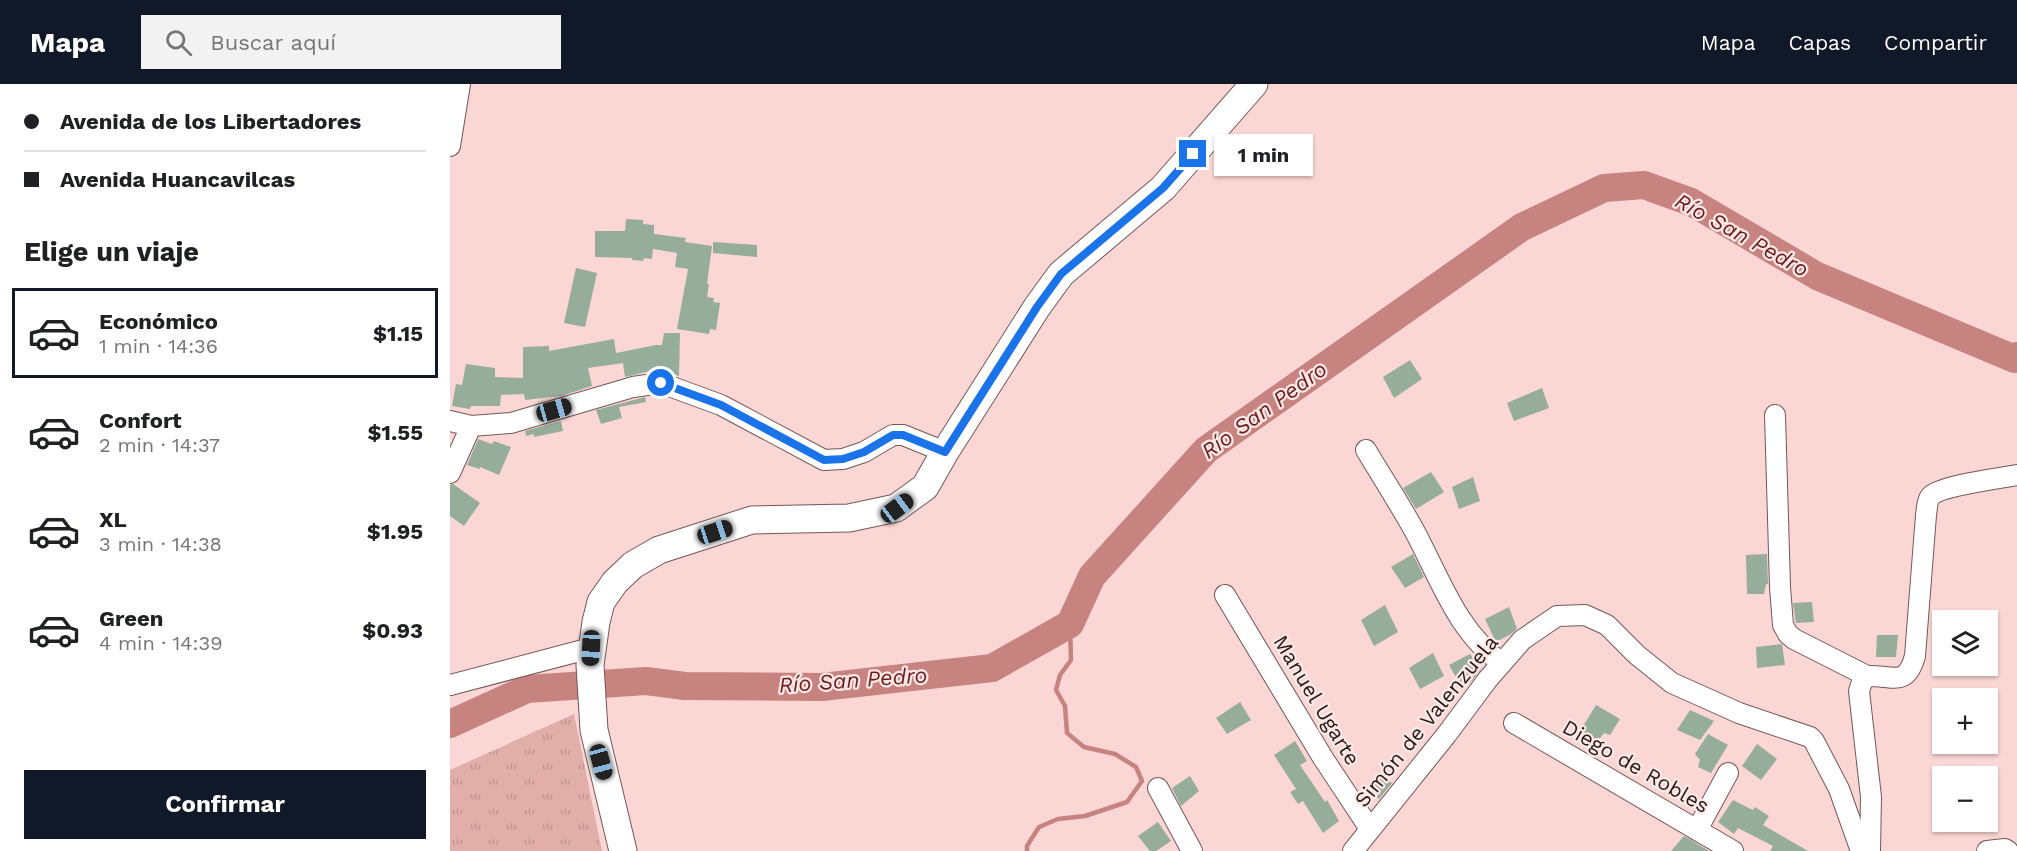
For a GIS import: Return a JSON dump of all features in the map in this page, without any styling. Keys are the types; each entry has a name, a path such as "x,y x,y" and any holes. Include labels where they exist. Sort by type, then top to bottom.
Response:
{"street":[{"path":"450,146 460,84"},
{"path":"623,851 594,730 591,657 602,602 615,582 633,565 659,550 752,520 849,518 897,508 925,487 1037,307 1061,274 1163,188 1254,84"},
{"path":"450,421 471,426 511,423 633,387 661,383 721,405 824,460 843,459 864,452 893,435 903,435 945,452"},
{"path":"1775,415 1779,575 1783,625 1794,639 1867,676 1900,679 1911,668 1915,656 1929,498 1936,491 2017,475"},
{"path":"450,473 471,426"},
{"path":"1366,450 1413,530 1455,609 1485,652 1502,663"},
{"name":"Manuel Ugarte","path":"1225,595 1323,758 1370,829"},
{"name":"Simón de Valenzuela","path":"1353,851 1522,640 1557,616 1585,615 1607,625 1637,655 1672,684 1739,713 1810,737 1839,789 1862,851"},
{"path":"450,685 591,657"},
{"path":"1867,676 1859,691 1871,796 1870,851"},
{"name":"Diego de Robles","path":"1514,723 1733,851"},
{"path":"1697,830 1728,773"},
{"path":"1158,788 1192,851"},
{"path":"1987,851 2005,849 2008,851"}],"green space":[{"path":"574,714 602,851 450,851 450,770"}],"building":[{"path":"626,219 643,220 643,224 654,225 654,234 686,238 685,242 712,246 707,297 714,298 713,302 720,303 716,330 710,329 709,334 677,329 688,269 675,267 677,253 653,249 652,259 644,258 643,261 632,260 632,258 595,257 595,231 625,231"},
{"path":"713,242 757,245 757,257 713,253"},
{"path":"576,268 597,273 585,327 564,323"},
{"path":"664,333 680,333 679,376 667,372 667,367 625,377 623,363 588,368 592,386 561,396 525,400 524,394 501,395 500,406 471,406 470,409 452,406 456,384 462,385 466,364 495,368 495,377 523,378 523,347 549,346 549,351 614,339 616,353 662,345"},
{"path":"1410,360 1422,379 1394,398 1383,377"},
{"path":"1542,388 1549,408 1514,421 1507,403"},
{"path":"645,397 646,402 619,407 622,418 601,424 596,410"},
{"path":"561,421 563,431 534,437 534,434 526,436 525,431"},
{"path":"478,439 492,444 494,441 511,447 499,475 480,467 480,469 467,465"},
{"path":"1431,472 1444,492 1416,509 1403,488"},
{"path":"1473,477 1480,501 1459,509 1452,487"},
{"path":"453,484 480,503 464,526 450,516 450,485"},
{"path":"1413,554 1424,577 1405,588 1391,567"},
{"path":"1767,554 1768,584 1766,584 1764,594 1747,594 1746,555"},
{"path":"1812,602 1814,622 1796,623 1793,603"},
{"path":"1385,605 1398,632 1374,646 1361,620"},
{"path":"1509,607 1517,629 1496,642 1485,619"},
{"path":"1877,635 1898,635 1896,657 1876,657"},
{"path":"1782,644 1785,665 1757,668 1756,647"},
{"path":"1433,653 1444,676 1420,689 1409,668"},
{"path":"1470,654 1481,669 1471,682 1462,688 1449,665"},
{"path":"1240,702 1251,720 1227,734 1216,718"},
{"path":"1596,705 1620,719 1610,735 1604,733 1597,742 1579,733"},
{"path":"1690,710 1714,721 1700,740 1677,730"},
{"path":"1708,734 1728,745 1711,773 1698,767 1700,760 1695,754"},
{"path":"1295,741 1307,761 1300,765 1325,802 1327,800 1339,821 1323,833 1303,801 1298,804 1290,792 1296,789 1274,755"},
{"path":"1757,744 1777,759 1761,780 1742,766"},
{"path":"1381,774 1392,783 1379,799 1368,789"},
{"path":"1190,776 1199,791 1181,806 1172,788"},
{"path":"1733,800 1753,810 1755,807 1769,816 1763,825 1808,851 1770,851 1773,846 1738,828 1734,834 1718,822"},
{"path":"1158,822 1171,841 1156,851 1150,851 1138,836"},
{"path":"1684,836 1691,840 1709,851 1671,851"}],"waterway":[{"name":"Río San Pedro","path":"450,724 527,689 646,681 685,686 822,687 992,668 1070,624 1092,576 1206,450 1522,227 1604,188 1644,185 1691,202 1817,276 2015,359 2017,356"},
{"path":"1027,851 1027,846 1039,827 1058,819 1085,816 1127,802 1142,781 1136,767 1115,754 1084,747 1067,733 1065,706 1056,690 1060,675 1071,660 1070,624"}],"route":[{"path":"661,383 721,405 824,460 843,459 864,452 893,435 903,435 945,452 1037,307 1061,274 1163,188 1193,154"}]}
